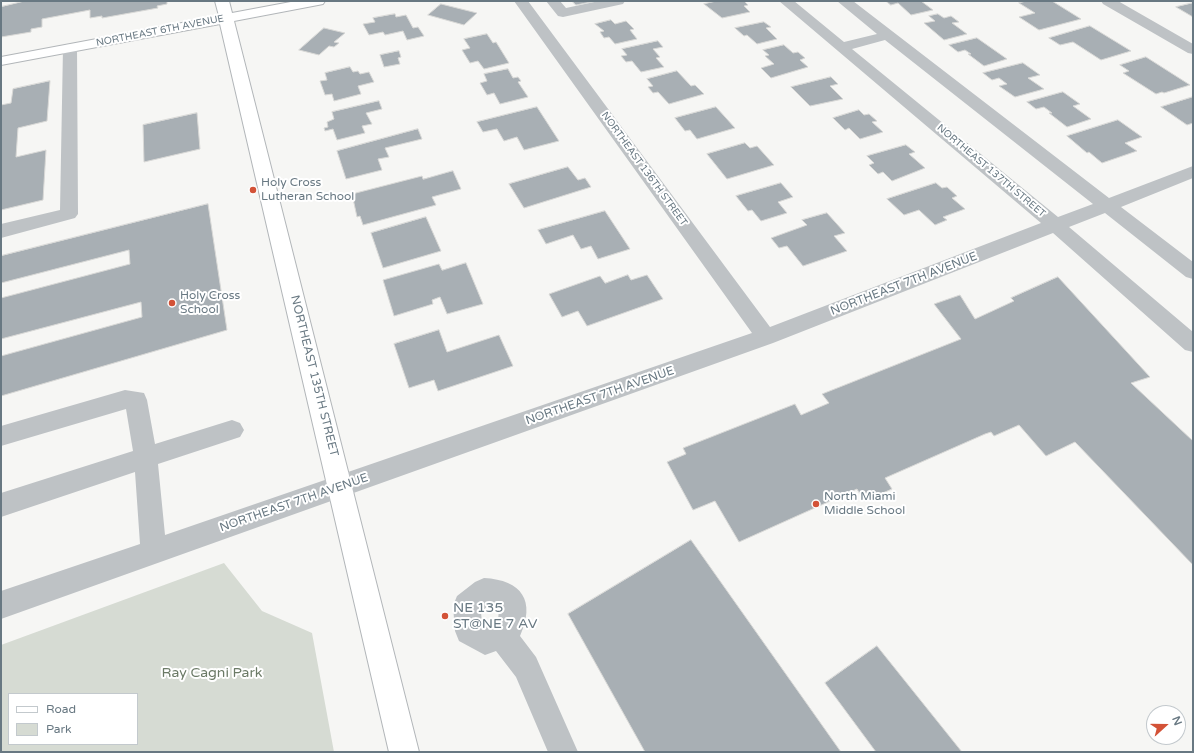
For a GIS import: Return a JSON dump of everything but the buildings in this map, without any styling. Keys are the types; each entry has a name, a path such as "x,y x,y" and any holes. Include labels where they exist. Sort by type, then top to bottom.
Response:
{"main road":[{"name":"NORTHEAST 6TH AVENUE","path":"1,60 70,48 225,10 318,1"},
{"name":"NORTHEAST 135TH STREET","path":"225,10 404,752"}],"street":[{"name":"NORTHEAST 136TH STREET","path":"521,1 766,337"},
{"path":"553,1 563,13"},
{"path":"535,21 563,13 618,1"},
{"name":"NORTHEAST 137TH STREET","path":"786,1 1055,225 1193,344"},
{"path":"844,1 1108,204 1193,272"},
{"path":"1108,1 1193,50"},
{"path":"842,47 888,35"},
{"path":"1,231 69,214 70,48"},
{"name":"NORTHEAST 7TH AVENUE","path":"1,605 766,337 1193,172"},
{"path":"1,436 125,399 136,400 146,458 153,552"},
{"path":"1,505 232,430"},
{"path":"502,636 526,667 563,752"}],"green space":[{"name":"Ray Cagni Park","path":"224,563 262,611 312,633 334,752 1,752 1,645"}],"place":[{"name":"Holy Cross Lutheran School","path":"253,190"},
{"name":"Holy Cross School","path":"172,303"},
{"name":"North Miami Middle School","path":"816,504"},
{"name":"NE 135 ST@NE 7 AV","path":"445,616"}]}
